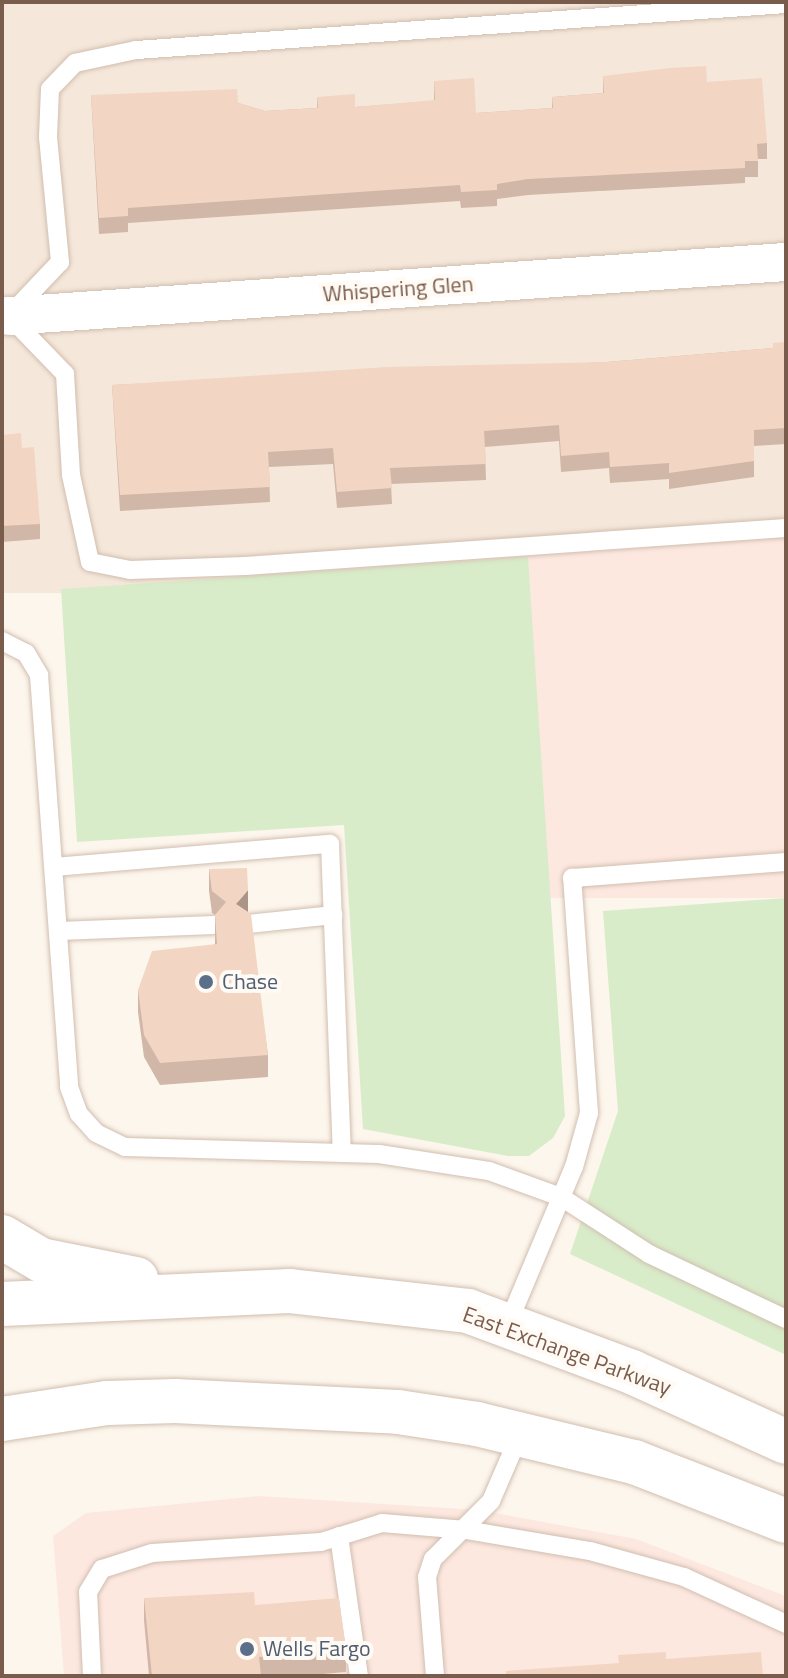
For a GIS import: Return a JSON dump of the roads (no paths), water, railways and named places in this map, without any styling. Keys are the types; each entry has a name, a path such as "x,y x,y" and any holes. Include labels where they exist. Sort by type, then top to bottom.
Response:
{"street":[{"name":"Whispering Glen","path":"9,316 786,262"},
{"path":"2,1237 41,1260 82,1271 290,1291"},
{"name":"East Exchange Parkway","path":"2,1304 290,1291 468,1311 632,1372 786,1442"},
{"path":"2,1419 107,1403 247,1402 398,1412 520,1434 634,1462 786,1521"}],"lane":[{"path":"786,4 136,50 75,63 50,89 48,137 60,262 9,316 65,374 71,475 90,562 130,570 245,566 786,528"},
{"path":"2,641 26,653 39,675 69,1087 79,1114 96,1133 125,1147 342,1152 489,1171 561,1197 649,1254 786,1319"},
{"path":"54,867 330,844 342,1152"},
{"path":"507,1326 561,1197 589,1113 572,878 786,862"},
{"path":"248,924 334,915"},
{"path":"59,931 214,925"},
{"path":"435,1676 427,1577 433,1559 466,1530 491,1501 520,1434"},
{"path":"92,1676 88,1592 102,1569 152,1553 266,1549 339,1536 382,1523 466,1530 590,1551 684,1577 786,1624"},
{"path":"339,1536 359,1676"}],"place":[{"name":"Chase","path":"206,982"},
{"name":"Wells Fargo","path":"247,1649"}]}
